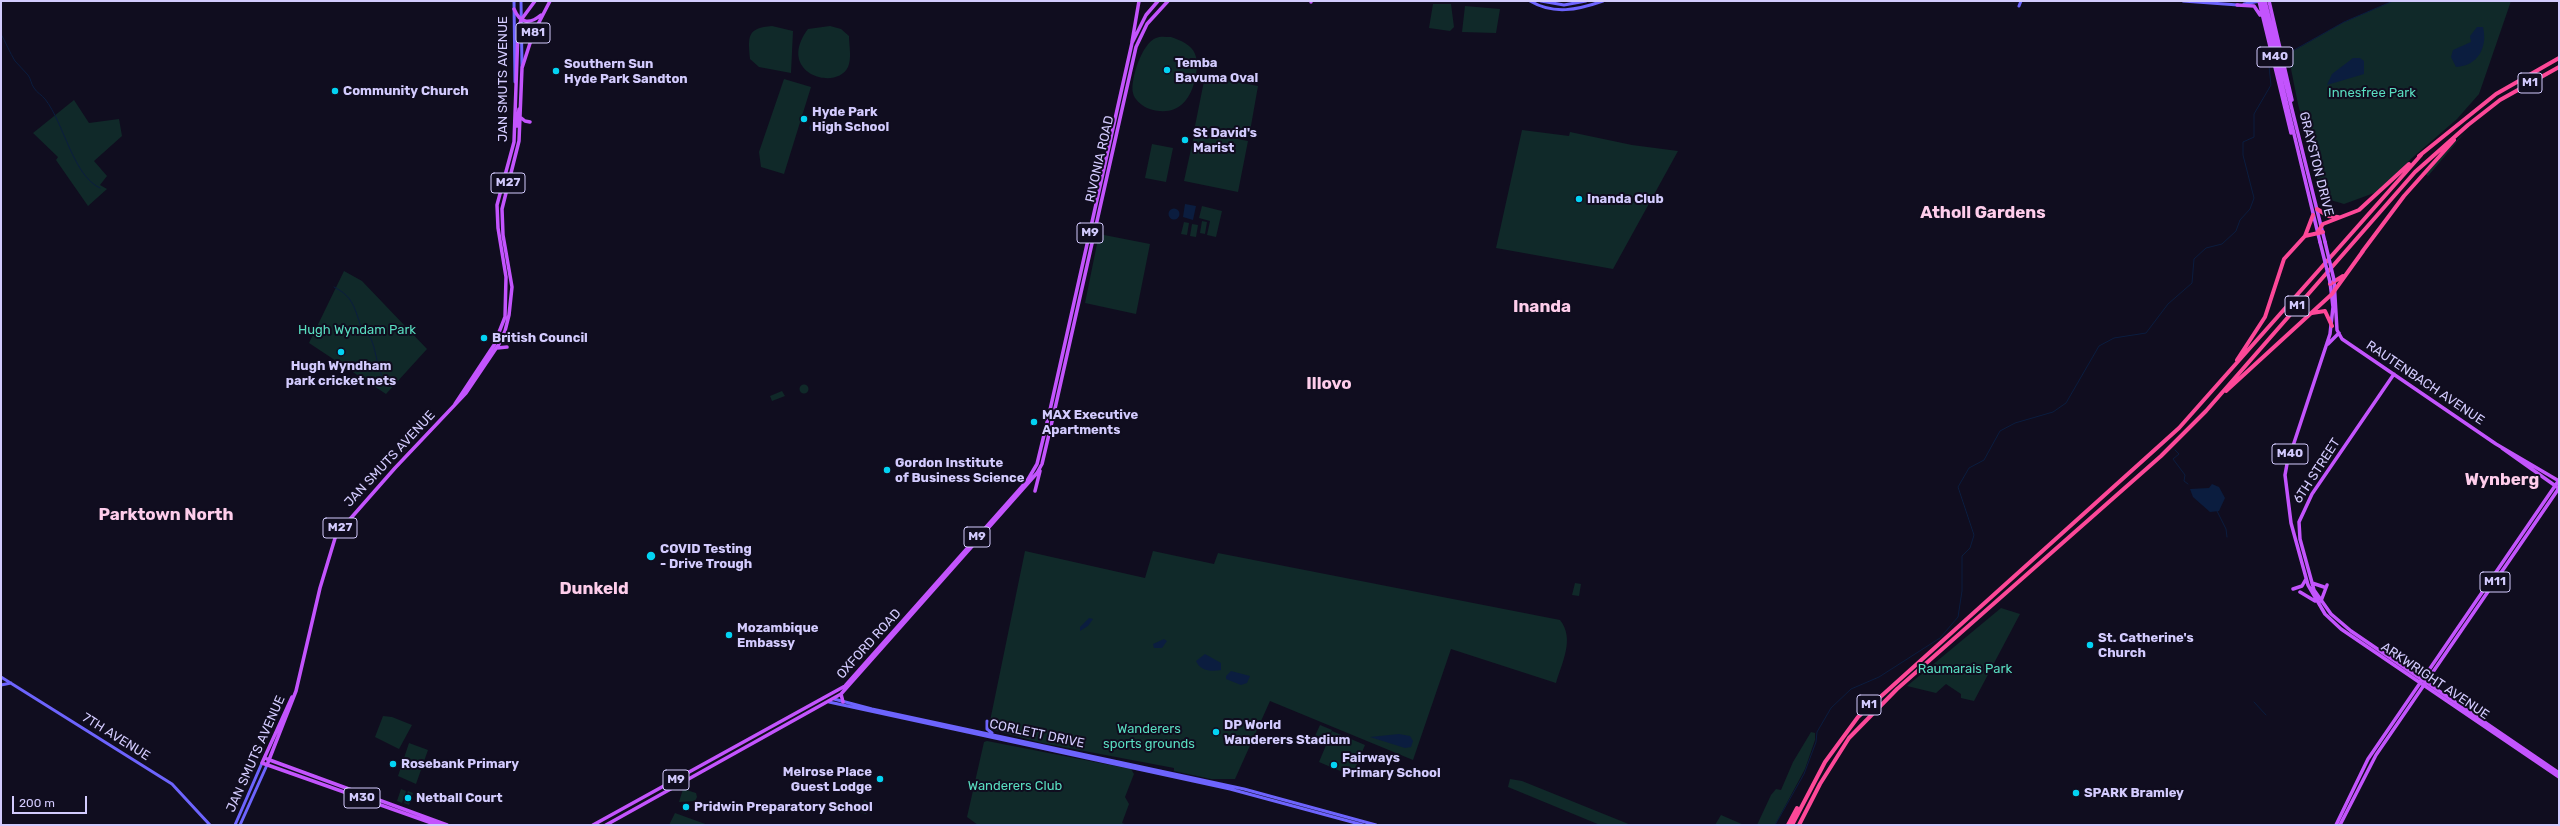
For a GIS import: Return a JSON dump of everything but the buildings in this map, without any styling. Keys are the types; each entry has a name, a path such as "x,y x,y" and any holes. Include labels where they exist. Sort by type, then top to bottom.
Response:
{"highway":[{"name":"M1","path":"1792,825 1811,787 1838,742 1874,700 2155,451 2222,381 2421,155 2496,94 2559,58"},
{"name":"M1","path":"1800,825 1838,753 1864,721 1897,689 2145,472 2206,411 2415,172 2468,125 2500,100 2559,67"},
{"path":"2332,282 2345,274 2414,183 2468,125"},
{"path":"2318,233 2321,225 2360,210 2421,155"},
{"path":"2317,209 2333,218 2360,210"},
{"path":"2222,381 2259,329 2270,305 2284,259 2305,236 2313,216"},
{"path":"2305,236 2323,232"},
{"path":"2206,411 2308,314 2332,294 2363,251"},
{"path":"2308,314 2319,310 2325,311 2332,326"},
{"path":"1788,825 1811,787"},
{"path":"1803,825 1807,810"}],"main road":[{"name":"JAN SMUTS AVENUE","path":"455,404 494,345 505,317 506,277 498,228 497,205 512,153 515,133 514,1"},
{"name":"JAN SMUTS AVENUE","path":"240,825 269,760 296,691 320,588 336,535 346,522 471,388 496,349 506,327 512,298 502,214 505,192 518,147 522,68 520,1"},
{"name":"M81","path":"521,20 535,1"},
{"name":"M81","path":"522,68 533,34 550,1"},
{"path":"1132,43 1131,35 1139,1"},
{"name":"RIVONIA ROAD","path":"1043,449 1132,43 1146,15 1158,1"},
{"name":"RIVONIA ROAD","path":"1043,449 1136,46 1143,31 1157,11 1168,1"},
{"path":"1530,1 1549,9 1564,10 1603,1"},
{"path":"1541,1 1564,5 1586,1"},
{"path":"2019,6 2020,1"},
{"path":"2183,1 2251,5 2257,8 2268,38"},
{"path":"2238,5 2260,1 2268,38 2302,169"},
{"name":"GRAYSTON DRIVE","path":"2260,1 2289,113 2313,216 2332,282 2336,289 2339,334"},
{"name":"GRAYSTON DRIVE","path":"2265,1 2323,232 2332,282 2332,326"},
{"path":"2268,1 2297,127"},
{"path":"2270,8 2272,1"},
{"path":"514,9 521,20 531,22 542,15"},
{"path":"515,86 518,31 521,20"},
{"path":"1128,61 1130,60 1137,40 1143,31"},
{"path":"515,133 520,107"},
{"path":"520,117 525,121 530,122"},
{"name":"M40","path":"2312,590 2306,579 2291,524 2286,470 2328,344 2332,326"},
{"path":"2328,344 2339,334"},
{"name":"RAUTENBACH AVENUE","path":"2339,334 2347,343 2501,448 2506,453 2526,463"},
{"path":"496,349 507,347"},
{"name":"6TH STREET","path":"2312,590 2299,532 2303,510 2312,494 2394,374"},
{"name":"OXFORD ROAD","path":"594,825 702,766 750,745 841,694 1030,483 1042,464 1043,449"},
{"name":"OXFORD ROAD","path":"606,825 705,770 748,741 824,698 849,682 1027,481 1037,464 1043,449"},
{"path":"2526,463 2559,481"},
{"path":"2526,463 2558,487"},
{"path":"1035,491 1042,464"},
{"name":"M11","path":"2340,825 2365,773 2558,487 2559,481"},
{"name":"M11","path":"2336,825 2368,759 2421,680 2558,487"},
{"path":"2293,589 2302,586 2306,579"},
{"path":"2300,592 2320,603 2325,586 2311,582"},
{"name":"ARKWRIGHT AVENUE","path":"2312,590 2338,626 2426,683 2559,777"},
{"name":"ARKWRIGHT AVENUE","path":"2320,603 2343,625 2417,675 2421,680"},
{"path":"2417,675 2427,672"},
{"path":"2431,675 2432,685"},
{"name":"7TH AVENUE","path":"1,677 172,784 210,825"},
{"path":"1,685 11,683"},
{"name":"ARKWRIGHT AVENUE","path":"2426,683 2432,685 2559,773"},
{"name":"JAN SMUTS AVENUE","path":"234,825 289,702 296,691"},
{"path":"841,694 843,702"},
{"path":"824,698 834,699"},
{"name":"CORLETT DRIVE","path":"834,699 1244,789 1376,825"},
{"name":"CORLETT DRIVE","path":"828,702 1230,789 1363,825"},
{"path":"986,721 988,730 998,736"},
{"path":"748,741 750,745"},
{"name":"M30","path":"264,758 447,825"},
{"name":"M30","path":"262,763 437,825"},
{"path":"702,766 705,770"},
{"path":"685,775 687,780"},
{"path":"679,778 681,783"},
{"path":"634,803 637,808"}],"green space":[{"name":"Innesfree Park","path":"2393,1 2511,1 2479,94 2457,119 2412,158 2377,192 2344,204 2327,199 2319,185 2298,104 2288,54 2344,22"},
{"path":"1433,4 1451,4 1454,27 1450,31 1429,28"},
{"path":"1465,6 1500,9 1496,33 1462,32"},
{"path":"772,26 793,31 791,73 759,67 750,59 749,39 751,35 758,29"},
{"path":"830,26 841,29 849,36 850,60 848,67 841,74 832,78 821,78 811,74 803,67 799,57 800,44 808,29"},
{"name":"Temba Bavuma Oval","path":"1159,37 1171,37 1185,43 1193,51 1197,63 1196,76 1193,88 1179,107 1172,110 1156,111 1145,107 1136,100 1133,93 1133,80 1138,62 1151,41"},
{"path":"1205,76 1258,86 1249,137 1195,126"},
{"path":"784,79 811,87 784,174 761,167 759,152"},
{"path":"74,100 89,123 119,119 122,136 94,161 107,176 100,185 107,189 88,206 56,160 58,157 33,133"},
{"name":"Inanda Club","path":"1522,130 1569,136 1570,132 1632,145 1678,151 1613,269 1496,248"},
{"path":"1195,131 1248,141 1238,192 1184,181"},
{"path":"2466,131 2428,176 2425,174"},
{"path":"1152,144 1173,148 1166,182 1145,178"},
{"path":"1202,206 1222,211 1216,237 1207,235 1210,221 1199,218"},
{"path":"1202,221 1207,222 1205,234 1200,233"},
{"path":"1184,222 1189,223 1187,235 1181,234"},
{"path":"1192,224 1198,225 1196,237 1190,236"},
{"path":"1099,234 1150,244 1136,314 1085,303"},
{"name":"Hugh Wyndam Park","path":"344,271 362,281 427,349 386,394 309,343"},
{"path":"802,385 806,385 808,389 806,393 802,393 800,391 800,387"},
{"path":"782,391 785,396 772,401 770,396"},
{"name":"Wanderers sports grounds","path":"1025,551 1145,578 1153,551 1214,564 1218,553 1560,620 1567,635 1566,651 1556,683 1451,649 1413,760 1270,701 1235,779 1211,779 1174,771 1174,768 1042,743 993,730 989,726"},
{"path":"1575,583 1581,584 1579,596 1572,595"},
{"name":"Raumarais Park","path":"2001,608 2020,614 1974,701 1961,698 1961,694 1946,684 1936,693 1907,686"},
{"path":"383,716 392,717 412,725 399,749 375,737"},
{"path":"1320,725 1332,730 1327,741 1315,736"},
{"path":"1332,731 1365,745 1352,776 1319,762"},
{"path":"1811,732 1815,733 1815,740 1805,769 1775,825 1757,825 1771,795 1776,789 1781,790 1793,762"},
{"name":"Wanderers Club","path":"987,741 1131,769 1134,774 1125,797 1129,804 1122,823 1127,825 978,825 967,817 984,742"},
{"path":"409,743 428,750 416,784 398,776"},
{"path":"1510,779 1522,781 1631,825 1600,825 1508,787"},
{"name":"Netball Court","path":"401,789 406,791 402,803 397,801"},
{"path":"683,789 696,793 697,797 695,801 679,802"},
{"name":"Netball Court","path":"408,791 413,793 409,805 404,803"},
{"path":"864,800 870,803 866,814 860,812"},
{"path":"675,813 708,825 669,825"},
{"path":"1721,815 1744,825 1715,825"}],"water":[{"path":"2477,27 2483,27 2484,34 2484,42 2480,54 2470,63 2464,66 2456,67 2451,57 2453,50 2471,42 2470,36"},
{"path":"2353,58 2360,58 2364,61 2364,74 2327,85 2332,74"},
{"path":"814,123 819,128 814,133 809,128"},
{"path":"1185,204 1196,206 1193,220 1183,217"},
{"path":"1172,209 1176,209 1178,210 1178,218 1172,219 1169,216 1169,212"},
{"path":"2212,484 2219,487 2225,498 2219,511 2210,512 2193,497 2190,489 2209,488"},
{"path":"1089,618 1093,619 1088,626 1080,631 1080,627"},
{"path":"1164,639 1167,641 1162,648 1154,648 1153,644"},
{"path":"1205,654 1221,663 1221,670 1210,671 1200,667 1196,661"},
{"path":"1231,671 1250,676 1247,683 1241,685 1226,679 1226,676"},
{"path":"1399,734 1410,736 1413,741 1411,747 1405,748 1370,737"}],"waterway":[{"path":"2287,54 2344,22 2393,1"},
{"path":"1,34 15,61 28,75 34,88 52,109 76,161 83,172 91,182 100,188"},
{"path":"1775,825 1804,774 1816,742 1817,732 1831,708 1851,689 1879,677 1940,638 1958,617 1962,591 1962,556 1970,548 1974,535 1958,487 1969,468 1984,460 2000,431 2015,423 2053,412 2066,403 2099,346 2114,338 2146,333 2168,304 2192,283 2194,259 2206,248 2222,244 2236,231 2240,220 2250,209 2254,198 2243,155 2243,142 2254,137 2254,114 2271,85 2268,57"},
{"path":"334,287 345,294 352,302 361,326 371,339 382,376"},
{"path":"2175,450 2179,454 2173,459 2185,475 2184,481 2188,484"},
{"path":"2217,511 2226,529 2227,537"},
{"path":"2254,702 2266,715"}],"place":[{"name":"Temba Bavuma Oval","path":"1167,70"},
{"name":"Southern Sun Hyde Park Sandton","path":"556,71"},
{"name":"Community Church","path":"335,91"},
{"name":"Hyde Park High School","path":"804,119"},
{"name":"St David's Marist","path":"1185,140"},
{"name":"Inanda Club","path":"1579,199"},
{"name":"British Council","path":"484,338"},
{"name":"Hugh Wyndham park cricket nets","path":"341,352"},
{"name":"MAX Executive Apartments","path":"1034,422"},
{"name":"Gordon Institute of Business Science","path":"887,470"},
{"name":"COVID Testing - Drive Trough","path":"651,556"},
{"name":"Mozambique Embassy","path":"729,635"},
{"name":"St. Catherine's Church","path":"2090,645"},
{"name":"DP World Wanderers Stadium","path":"1216,732"},
{"name":"Rosebank Primary","path":"393,764"},
{"name":"Fairways Primary School","path":"1334,765"},
{"name":"Melrose Place Guest Lodge","path":"880,779"},
{"name":"SPARK Bramley","path":"2076,793"},
{"name":"Netball Court","path":"408,798"},
{"name":"Pridwin Preparatory School","path":"686,807"}],"district":[{"name":"Atholl Gardens","path":"1983,213"},
{"name":"Inanda","path":"1542,307"},
{"name":"Illovo","path":"1329,384"},
{"name":"Wynberg","path":"2502,480"},
{"name":"Parktown North","path":"166,515"},
{"name":"Dunkeld","path":"594,589"}]}
